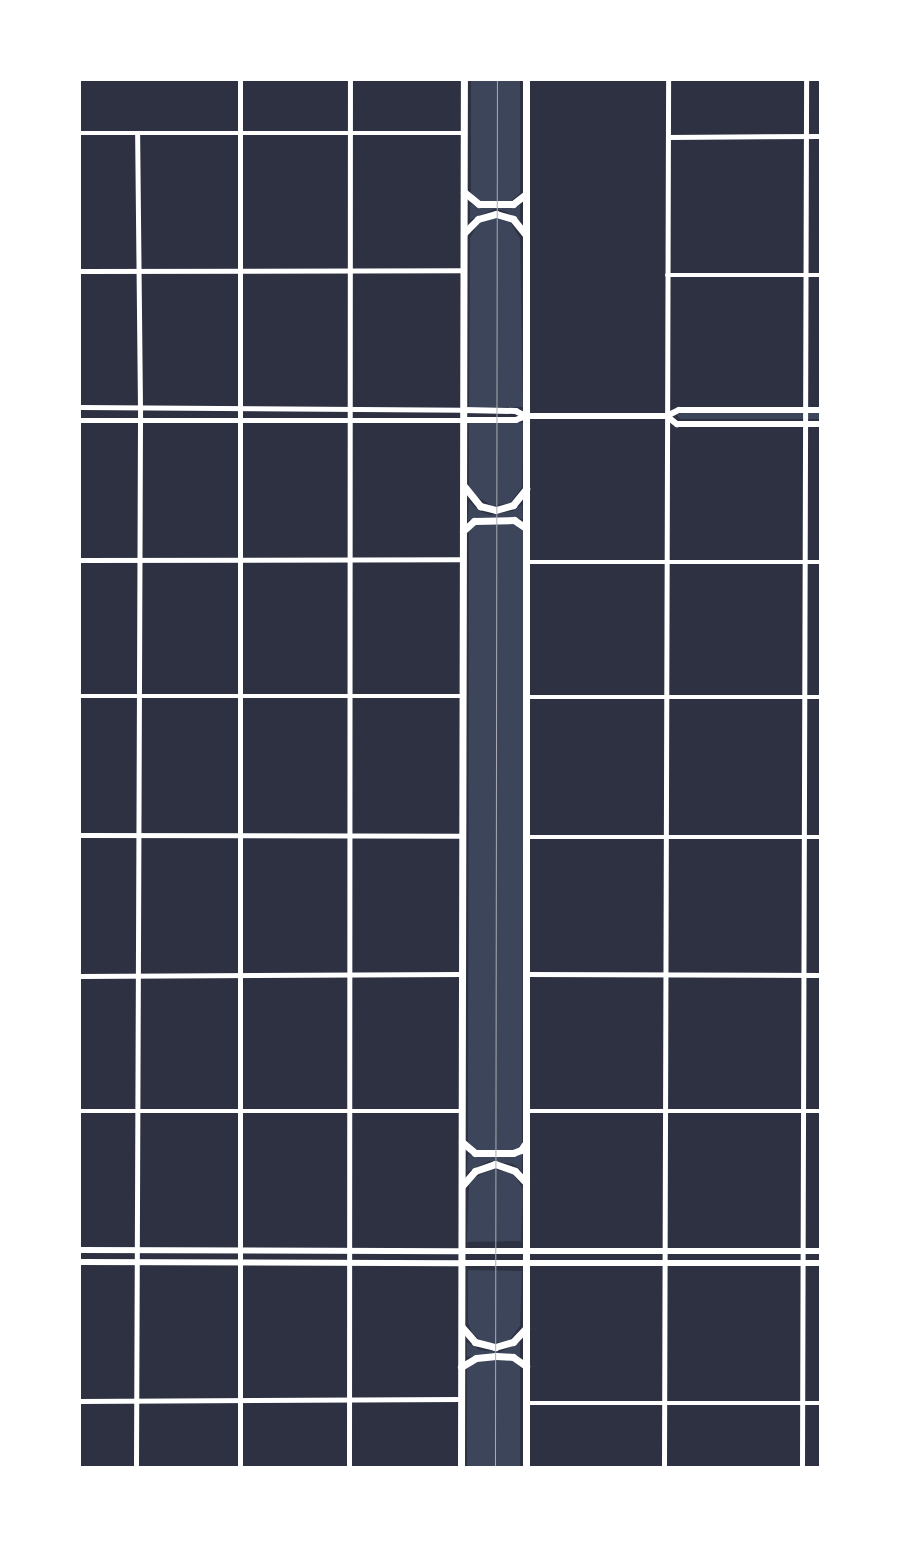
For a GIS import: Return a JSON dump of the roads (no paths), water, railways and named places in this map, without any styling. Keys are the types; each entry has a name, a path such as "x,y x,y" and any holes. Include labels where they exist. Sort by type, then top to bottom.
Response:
{"highway":[{"path":"461,1467 464,80"},
{"path":"526,80 526,1467"},
{"path":"464,192 479,204 513,204 526,194"},
{"path":"464,234 478,219 496,214 513,219 526,235"},
{"path":"463,486 480,506 496,510 513,505 526,488"},
{"path":"463,531 474,521 514,520 526,529"},
{"path":"462,1142 475,1153 513,1154 521,1150 526,1141"},
{"path":"462,1187 475,1170 495,1164 515,1171 526,1184"},
{"path":"462,1327 476,1342 496,1347 513,1342 526,1328"},
{"path":"461,1367 476,1358 502,1356 513,1357 526,1366"}],"main road":[{"path":"464,410 516,411 526,416"},
{"path":"464,420 516,420 526,416 667,416 679,410 820,410"},
{"path":"667,416 677,424 820,424"},
{"path":"80,1250 820,1251"},
{"path":"80,1262 820,1263"}],"street":[{"path":"240,80 240,1467"},
{"path":"348,1467 350,1402 350,80"},
{"path":"664,1467 668,80"},
{"path":"802,1467 806,80"},
{"path":"80,133 464,133"},
{"path":"136,1467 137,560 138,419 140,408 137,134"},
{"path":"668,137 820,136"},
{"path":"80,270 464,270"},
{"path":"667,275 820,275"},
{"path":"80,408 464,410"},
{"path":"80,420 464,420"},
{"path":"80,560 349,561 463,559"},
{"path":"526,562 820,562"},
{"path":"80,696 463,696"},
{"path":"526,697 820,697"},
{"path":"80,835 462,836"},
{"path":"526,837 820,837"},
{"path":"80,976 462,974"},
{"path":"526,974 820,975"},
{"path":"80,1111 462,1111"},
{"path":"526,1111 820,1111"},
{"path":"80,1401 350,1402 461,1399"},
{"path":"526,1403 820,1402"}],"tram line":[{"path":"495,1467 497,80"}]}
